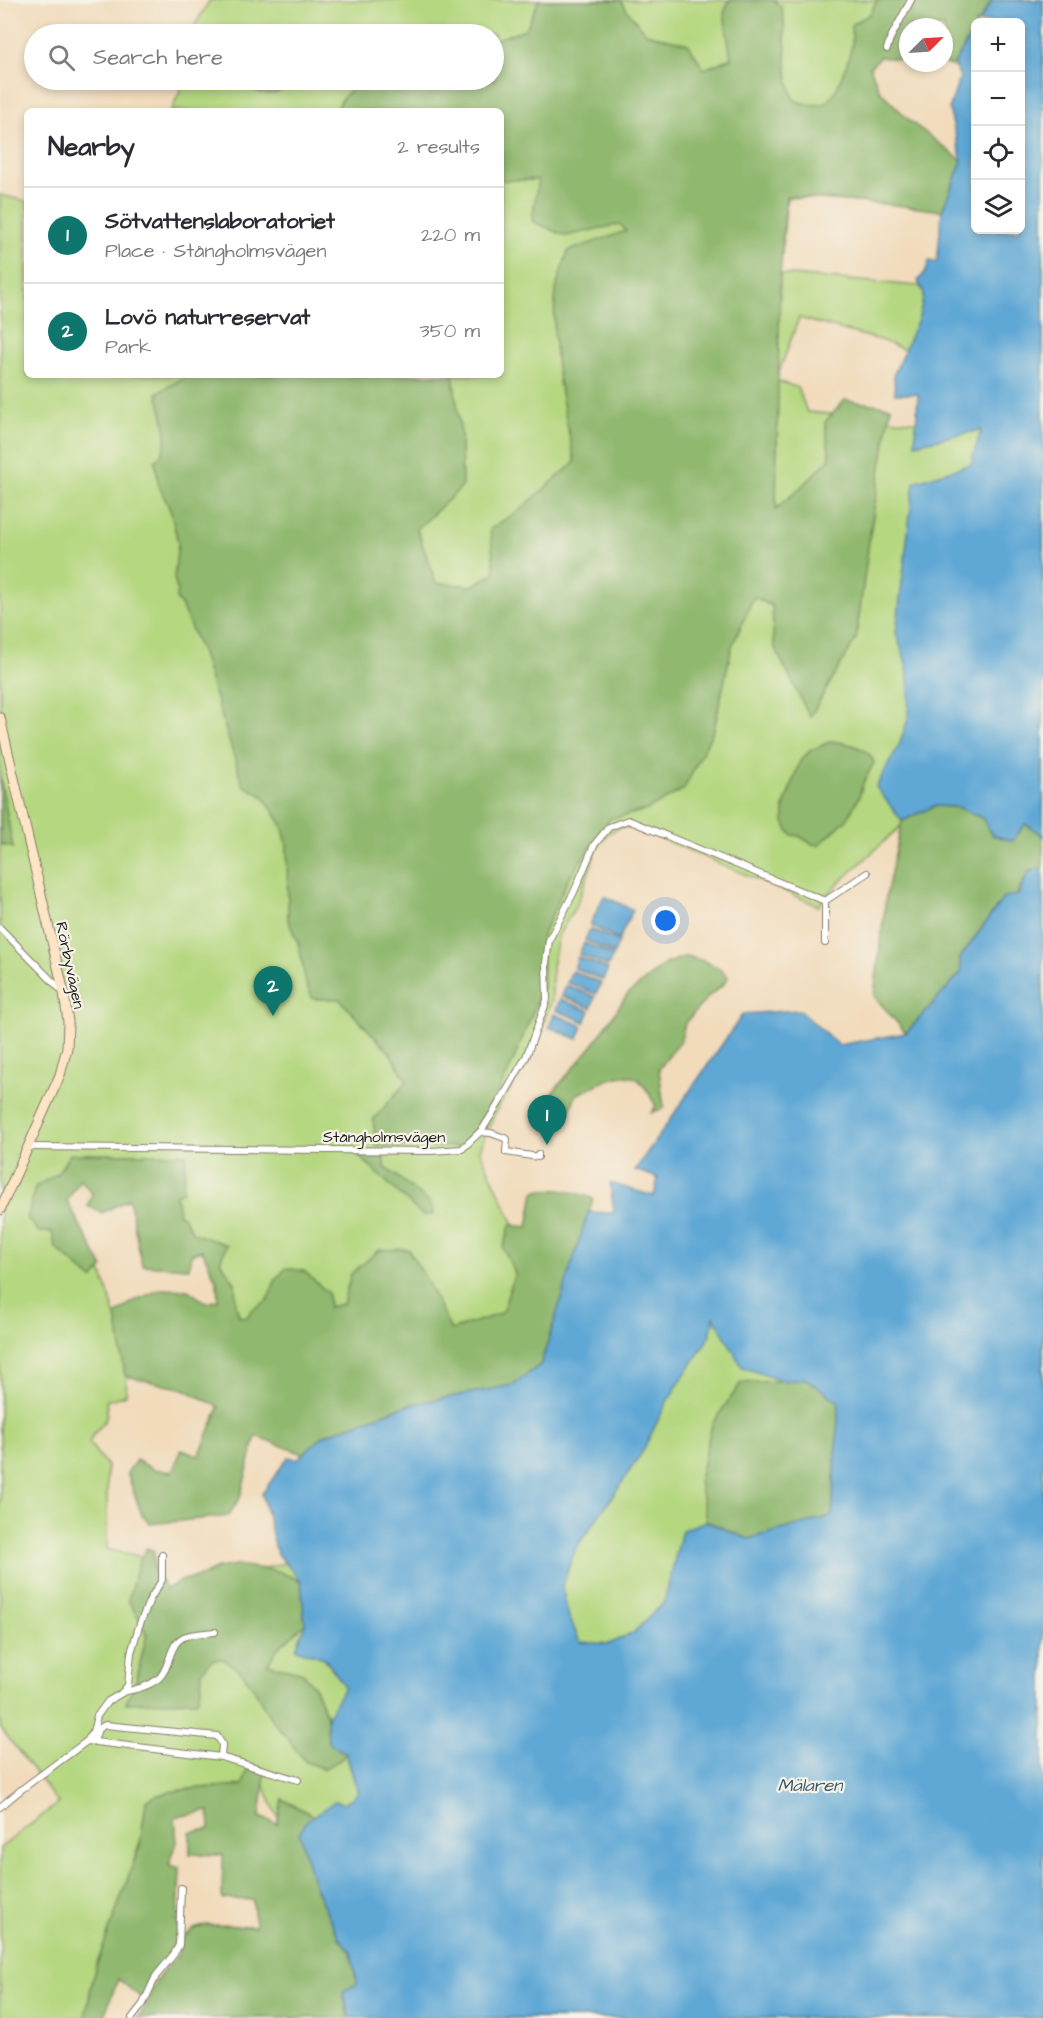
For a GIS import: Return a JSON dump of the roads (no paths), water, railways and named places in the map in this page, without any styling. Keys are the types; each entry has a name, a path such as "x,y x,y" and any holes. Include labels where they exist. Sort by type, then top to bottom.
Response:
{"street":[{"path":"887,49 911,0"},
{"name":"Rörbyvägen","path":"0,718 64,993 68,1022 67,1048 60,1075 0,1210"},
{"name":"Stångholmsvägen","path":"29,1148 431,1151 462,1149 480,1132 526,1057 547,1000 546,963 549,940 574,892 594,845 609,827 628,820 825,901"},
{"path":"825,943 825,901 867,873"},
{"path":"0,928 64,993"},
{"path":"480,1132 507,1139 506,1152 538,1157 538,1154"},
{"path":"122,1693 128,1685 131,1653 138,1626 150,1599 162,1580 162,1555"},
{"path":"0,1807 22,1788 87,1741 93,1732 97,1716 108,1701 160,1678 173,1646 185,1636 215,1632"},
{"path":"94,1741 98,1729 105,1725 217,1736 222,1744 221,1757"},
{"path":"87,1741 221,1757 298,1780"},
{"path":"132,2018 143,2004 156,1976 179,1945 181,1888"}],"water":[{"path":"992,0 1043,0 1043,838 1040,833 1025,824 1013,841 992,835 984,819 957,807 934,806 902,821 876,787 900,743 908,719 907,666 896,633 914,482 971,464 981,430 915,444 918,394 895,394 894,374 919,317 924,294 918,281 926,271 929,261 937,262 942,211 962,161 949,109 960,77 954,64 971,35 971,234 1025,234 1025,18 981,18"},
{"name":"Mälaren","path":"1043,868 1043,2018 350,2018 343,1991 357,1984 351,1952 339,1938 315,1887 299,1833 307,1820 335,1801 344,1804 358,1793 346,1754 328,1742 327,1717 345,1686 324,1658 296,1649 305,1624 301,1581 277,1554 262,1494 288,1457 297,1459 325,1435 408,1405 513,1385 541,1364 588,1212 614,1213 610,1183 654,1196 658,1178 635,1170 743,1014 799,1010 839,1045 906,1033 961,973 960,958 1004,897 1018,895 1029,871","holes":["714,1317 742,1367 782,1381 806,1379 839,1402 832,1516 748,1539 706,1521 682,1530 664,1602 633,1633 609,1644 580,1642 568,1614 562,1586 576,1548 643,1451 668,1400 710,1336"]},
{"path":"604,896 633,910 619,939 590,925"},
{"path":"590,929 619,941 614,953 585,940"},
{"path":"584,943 613,955 608,966 579,954"},
{"path":"578,957 608,969 603,980 574,968"},
{"path":"572,971 601,983 596,994 567,982"},
{"path":"566,985 595,997 591,1008 562,996"},
{"path":"560,999 590,1011 585,1022 556,1010"},
{"path":"554,1014 583,1026 578,1039 549,1027"}],"place":[{"name":"Lovö naturreservat","path":"273,1016"},
{"name":"Sötvattenslaboratoriet","path":"547,1145"}]}
